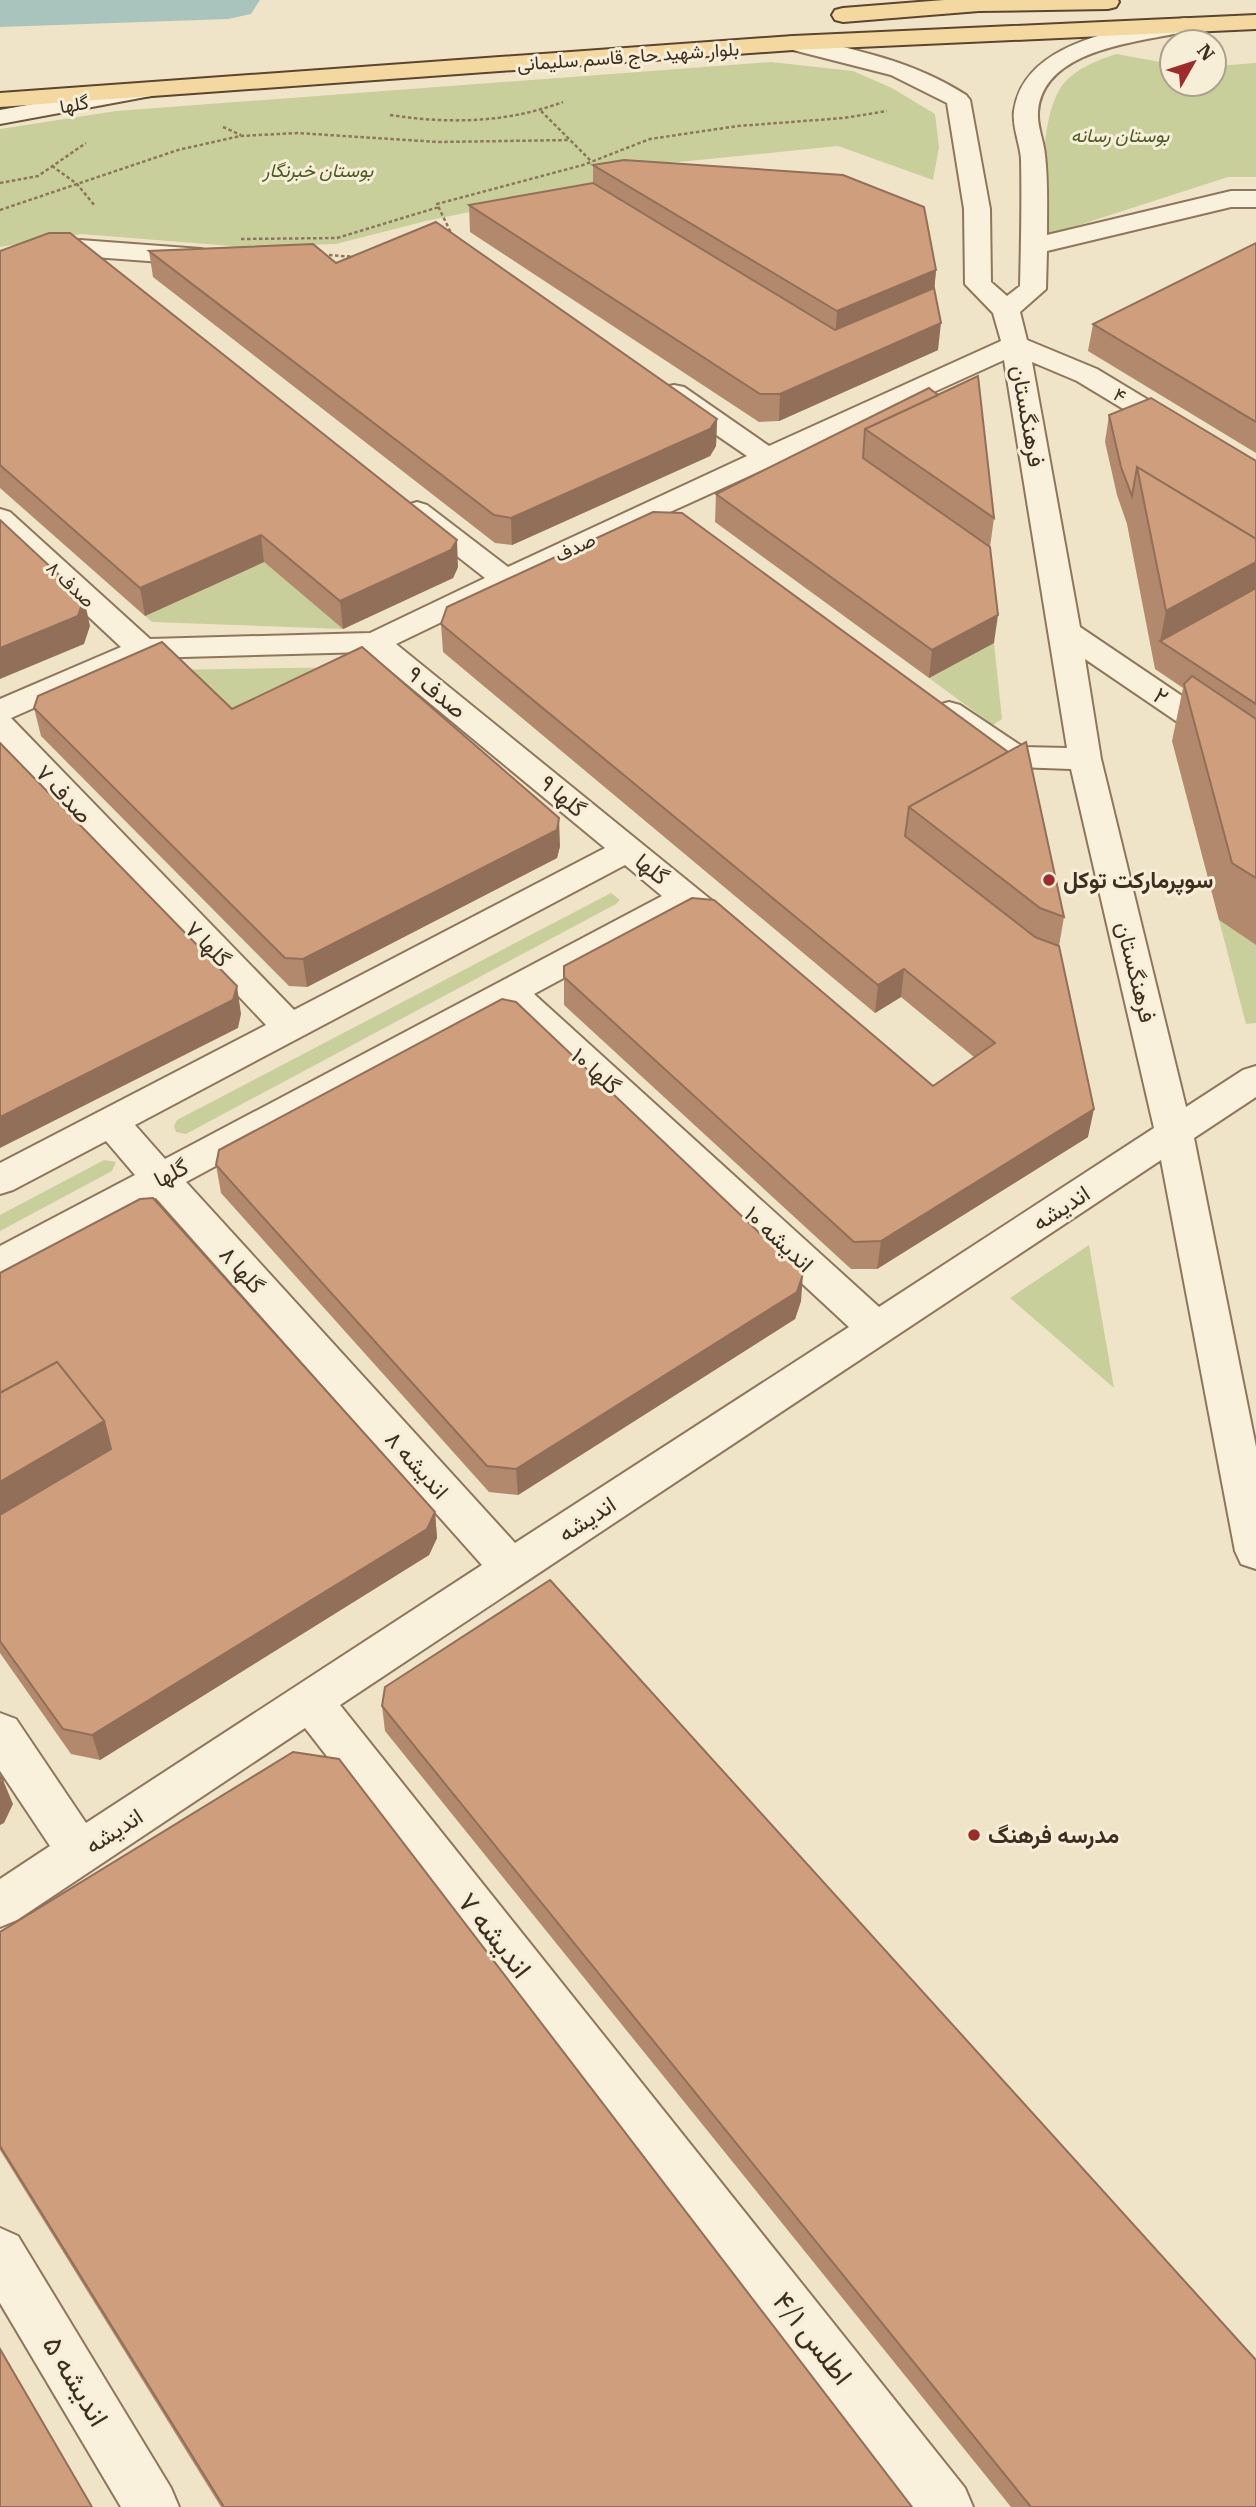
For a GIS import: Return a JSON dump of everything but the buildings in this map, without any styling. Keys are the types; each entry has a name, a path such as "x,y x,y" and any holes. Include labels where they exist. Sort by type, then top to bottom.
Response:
{"main road":[{"path":"815,18 977,2 1125,2"},
{"name":"بلوار شهید حاج قاسم سلیمانی","path":"0,100 793,43 1201,22 1256,22"},
{"name":"بلوار شهید حاج قاسم سلیمانی","path":"0,78 448,48 679,29"}],"street":[{"path":"793,43 859,56 907,72 936,85 958,100 977,209 978,284 1006,310 1033,289 1033,151 1025,110 1033,88 1045,72 1062,59 1088,48 1127,36 1201,22"},
{"name":"گلها","path":"0,117 147,90"},
{"path":"1034,246 1231,199 1256,200"},
{"path":"0,270 80,248 231,260"},
{"path":"80,248 113,273"},
{"name":"فرهنگستان","path":"1006,310 1015,345 1085,759 1174,1133 1256,1551"},
{"name":"صدف","path":"0,711 142,649 376,642 506,580 671,514 768,458 1015,345"},
{"name":"۴","path":"1015,345 1087,375 1256,477"},
{"path":"656,380 768,458"},
{"path":"397,495 506,580"},
{"name":"صدف ۸","path":"0,518 142,649"},
{"name":"۲","path":"1065,631 1256,761"},
{"name":"صدف ۹","path":"376,642 499,743"},
{"path":"928,697 1016,757 1085,759"},
{"name":"صدف ۷","path":"0,725 128,862"},
{"name":"گلها ۹","path":"499,743 628,850"},
{"name":"گلها","path":"0,1180 288,1026 628,850 687,897 0,1264"},
{"name":"گلها ۷","path":"128,862 288,1026"},
{"path":"687,897 760,958"},
{"name":"گلها ۱۰","path":"511,993 682,1149"},
{"name":"اندیشه","path":"0,1905 1256,1079"},
{"name":"گلها ۸","path":"111,1123 323,1361"},
{"name":"اندیشه ۱۰","path":"682,1149 877,1329"},
{"name":"اندیشه ۸","path":"323,1361 512,1569"},
{"name":"اندیشه ۷","path":"311,1702 679,2168"},
{"path":"0,1733 80,1852"},
{"name":"اطلس ۴/۱","path":"679,2168 946,2507"},
{"name":"اندیشه ۵","path":"0,2254 152,2507"}],"path":[{"path":"454,240 437,204 592,162 650,139 738,126 844,118 958,100"},
{"path":"541,111 592,162"},
{"path":"0,209 162,153 242,136 316,133 484,144 570,140"},
{"path":"52,166 77,184 94,206"},
{"path":"329,255 365,257"}],"green space":[{"name":"بوستان رسانه","path":"1116,54 1158,62 1158,98 1228,98 1228,65 1256,63 1256,177 1228,177 1042,237 1045,139 1054,102 1061,87 1072,75"},
{"name":"بوستان خبرنگار","path":"771,62 853,71 892,88 935,114 939,147 933,180 838,146 669,163 529,200 426,221 336,244 243,247 81,234 0,247 0,129 116,111"},
{"path":"264,562 343,629 152,622 145,616"},
{"path":"994,643 1002,719 993,725 929,678"},
{"path":"355,667 236,737 167,670"},
{"path":"611,893 620,900 616,904 186,1134 176,1132 174,1126 177,1120"},
{"path":"1219,920 1256,945 1256,1023 1246,1024"},
{"path":"104,1160 116,1162 112,1171 0,1231 0,1215"},
{"path":"1089,1245 1114,1388 1010,1298"}],"waterway":[{"path":"0,7 228,0"}],"place":[{"name":"سوپرمارکت توکل","path":"1049,880"},
{"name":"مدرسه فرهنگ","path":"974,1835"}]}
